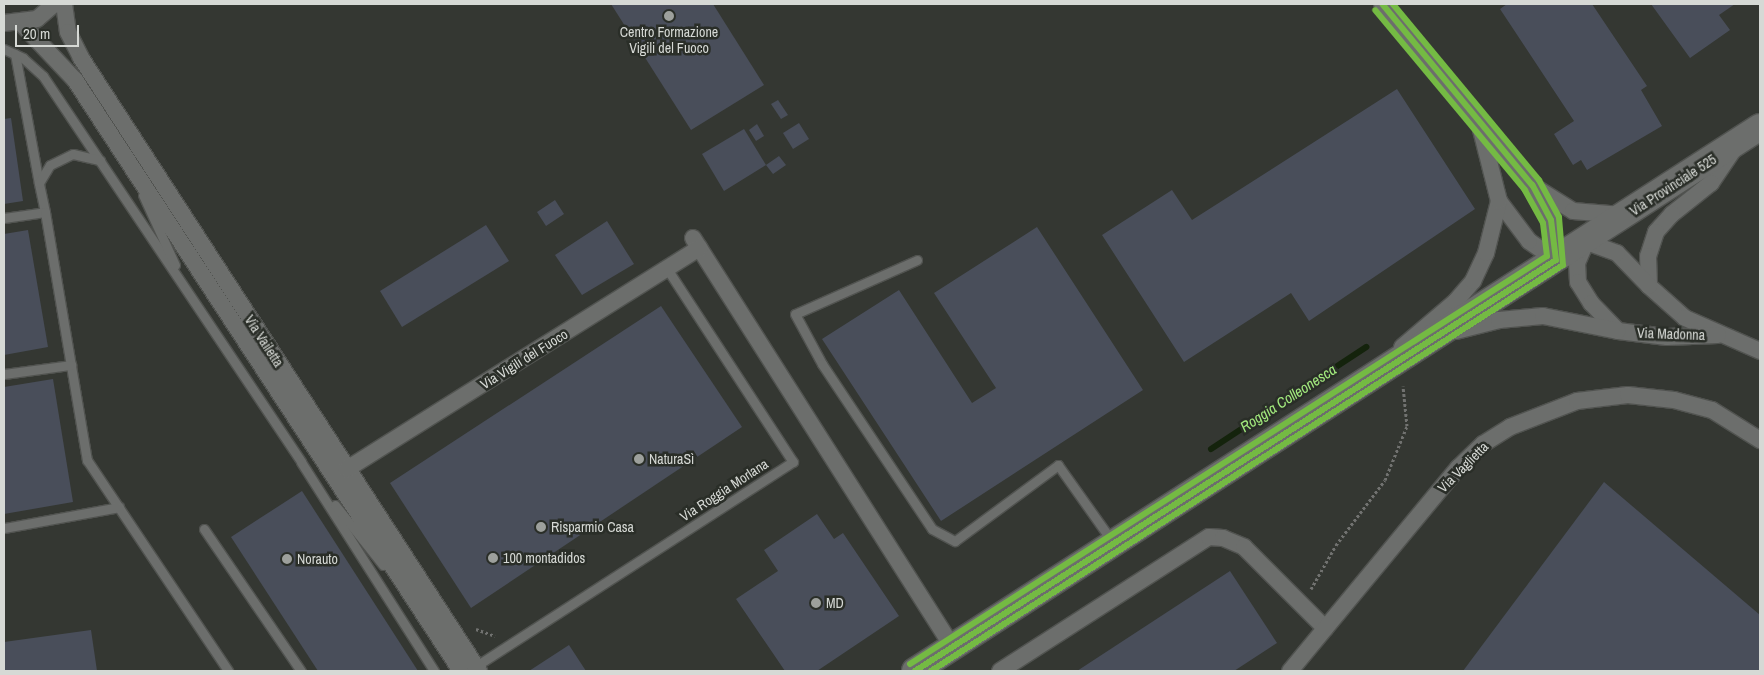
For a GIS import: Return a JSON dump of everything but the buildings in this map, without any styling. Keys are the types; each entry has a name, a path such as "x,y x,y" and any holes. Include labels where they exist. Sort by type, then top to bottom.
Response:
{"main road":[{"name":"Via Provinciale 525","path":"914,671 1382,370 1586,242 1750,134"}],"street":[{"path":"4,23 22,24 37,19 54,4"},
{"name":"Via Vailetta","path":"64,4 68,32 81,58 347,469 472,670"},
{"path":"1382,4 1480,125 1532,185 1551,220 1556,260"},
{"name":"Via Vailetta","path":"22,24 69,72 427,618 472,670"},
{"path":"1480,125 1499,202 1529,240 1556,260"},
{"path":"1649,286 1648,256 1656,232 1672,214 1711,183 1750,134"},
{"path":"1532,185 1573,211 1627,215"},
{"path":"1382,370 1473,281 1486,253 1499,202"},
{"name":"Via Madonna","path":"1618,331 1591,303 1578,282 1578,263 1586,242 1617,253 1684,318 1760,351"},
{"name":"Via Vigili del Fuoco","path":"347,469 667,269 696,243 952,647"},
{"name":"Via Madonna","path":"1430,340 1483,323 1523,316 1564,318 1618,331 1667,337 1723,335"},
{"name":"Via Vaglietta","path":"1290,671 1467,458 1498,434 1545,411 1603,396 1660,398 1712,410 1760,440"},
{"path":"1000,671 1209,537 1224,538 1244,547 1325,628"}],"lane":[{"path":"4,49 15,54 43,76 100,160 193,305 308,472 434,671"},
{"path":"15,54 45,212 87,460 228,671"},
{"path":"121,150 193,305"},
{"path":"40,184 50,165 65,156 81,154 100,160"},
{"path":"4,218 45,212"},
{"path":"917,260 795,314 822,364 932,529 955,541 1058,465 1114,543"},
{"name":"Via Roggia Morlana","path":"472,670 793,462 667,269"},
{"path":"4,374 71,365"},
{"path":"308,472 427,618"},
{"path":"4,528 119,507"},
{"path":"204,529 301,671"}],"path":[{"path":"1320,578 1336,545 1385,480 1400,446 1407,412 1403,386"}],"waterway":[{"name":"Roggia Colleonesca","path":"1211,449 1366,347"}],"transit line":[{"path":"915,671 1556,260 1551,220 1532,185 1382,4"},
{"path":"931,671 1563,265 1559,217 1539,180 1393,4"},
{"path":"910,664 1547,256 1543,223 1525,190 1375,10"}],"place":[{"name":"Centro Formazione Vigili del Fuoco","path":"669,16"},
{"name":"NaturaSì","path":"639,459"},
{"name":"Risparmio Casa","path":"541,527"},
{"name":"100 montadidos","path":"493,558"},
{"name":"Norauto","path":"287,559"},
{"name":"MD","path":"816,603"}]}
